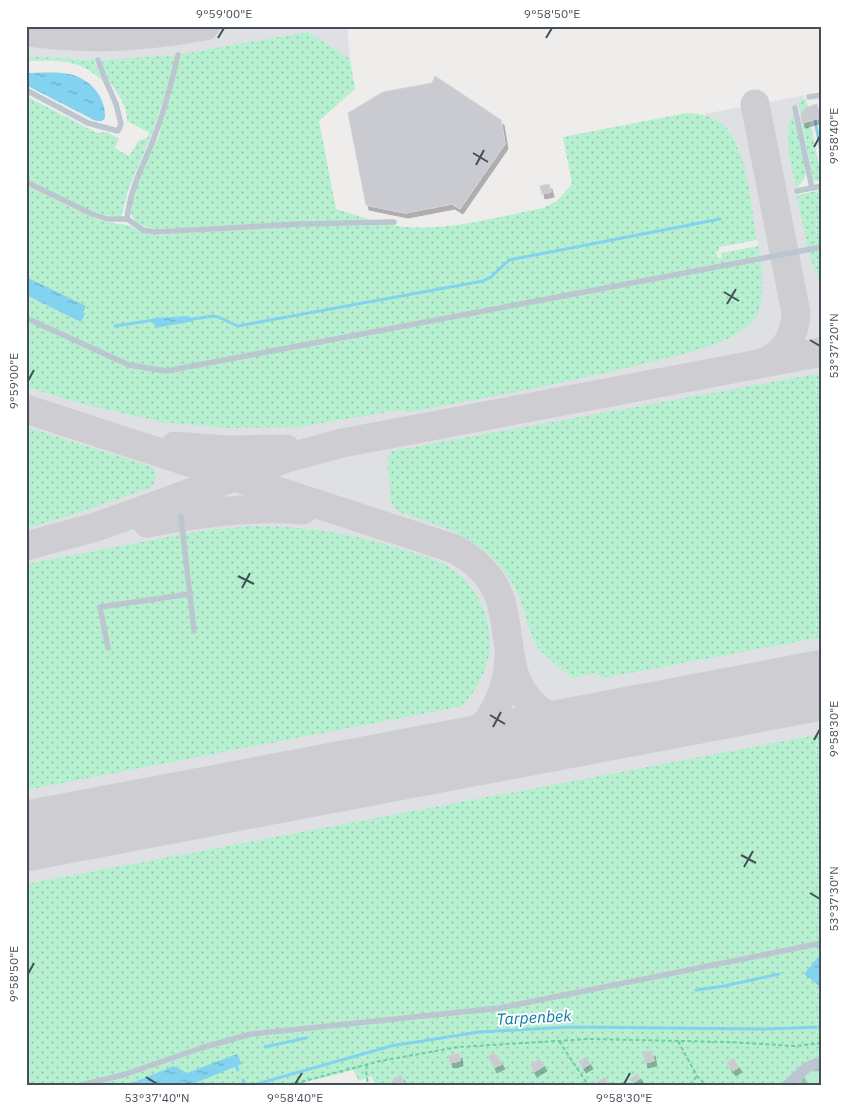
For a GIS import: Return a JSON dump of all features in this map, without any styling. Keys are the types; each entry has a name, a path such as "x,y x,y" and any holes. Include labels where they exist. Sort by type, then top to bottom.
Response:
{"street":[{"path":"788,1085 806,1068 822,1061"}],"lane":[{"path":"127,219 132,189 157,131 178,55"},
{"path":"26,90 88,123 118,131 121,124 116,104 104,79 98,60"},
{"path":"811,105 809,95 822,95"},
{"path":"795,108 812,188"},
{"path":"26,182 92,214 108,219 127,219 143,230 155,232 300,224 394,222"},
{"path":"797,191 822,186"},
{"path":"26,318 129,365 166,371 822,247"},
{"path":"181,517 194,631"},
{"path":"108,648 100,607 190,594"},
{"path":"81,1085 94,1084 124,1075 201,1048 251,1034 500,1008 822,943"}],"path":[{"path":"288,1085 418,1053 458,1047 589,1039 678,1040 795,1046 822,1043"},
{"path":"678,1040 697,1076 706,1085"},
{"path":"559,1042 588,1085"},
{"path":"367,1065 368,1084"},
{"path":"690,1085 697,1076"}],"shaded area":[{"path":"26,26 347,26 350,59 308,32 203,51 148,58 94,60 26,56"},
{"path":"806,95 793,113 787,139 807,241 822,239 822,1010 26,1085 26,205 121,246 718,259 759,251 739,147 728,127 704,114"}],"green space":[{"path":"308,32 350,59 355,89 319,121 336,209 371,220 155,229 137,224 131,214 135,189 141,172 159,136 181,54"},
{"path":"175,55 170,79 152,134 129,188 121,217 97,213 60,197 26,179 26,96 97,133 107,132 119,139 115,148 129,156 139,140 147,138 150,133 127,121 124,105 106,76 102,60"},
{"path":"26,56 94,60 103,81 85,68 68,62 26,61"},
{"path":"802,99 806,99 808,107 802,111 802,123 810,121 822,181 815,181 813,179 798,104"},
{"path":"686,113 700,114 722,123 737,144 747,177 757,240 719,247 719,251 716,252 718,259 722,258 721,253 758,246 760,254 762,295 758,313 745,329 720,342 691,352 589,377 405,413 405,409 299,427 228,428 162,422 87,405 26,387 26,295 81,322 85,314 26,281 26,185 74,209 107,222 127,225 156,235 300,226 448,226 543,208 557,201 572,184 563,137"},
{"path":"793,113 806,171 804,180 796,188 788,141 788,131"},
{"path":"822,190 822,286 809,255 797,195"},
{"path":"822,373 822,637 603,678 593,673 572,678 538,648 517,591 502,568 490,556 464,537 400,512 391,502 387,460 392,451"},
{"path":"26,427 150,466 153,468 156,477 154,483 150,488 66,517 26,528"},
{"path":"254,526 315,530 375,541 431,559 458,574 469,584 478,597 488,625 489,637 488,659 485,668 476,687 463,706 26,790 26,564 206,530"},
{"path":"822,734 822,956 818,957 804,974 822,988 822,1056 800,1068 781,1085 376,1085 371,1076 359,1081 353,1070 295,1085 26,1085 26,884"},
{"path":"822,1066 822,1085 793,1085 809,1072"}],"water":[{"path":"26,73 62,73 73,75 86,81 100,97 105,111 105,118 102,121 96,121 26,85 28,75"},
{"path":"28,278 86,306 81,322 26,295"},
{"path":"188,316 194,321 155,328 153,318"},
{"path":"822,956 822,988 804,974 818,957"},
{"path":"237,1054 242,1064 190,1085 127,1085 174,1066 187,1073"}],"building":[{"path":"435,76 501,120 505,144 460,209 452,204 405,213 366,205 348,113 383,92 432,83"},
{"path":"817,104 820,118 802,123 802,111"},
{"path":"549,184 551,192 542,194 540,186"},
{"path":"652,1051 654,1061 645,1063 643,1052"},
{"path":"459,1053 460,1061 450,1063 448,1056"},
{"path":"493,1053 494,1055 496,1054 502,1064 494,1068 488,1056"},
{"path":"586,1057 590,1064 583,1068 579,1061"},
{"path":"733,1058 739,1067 733,1071 727,1063"},
{"path":"540,1059 544,1066 534,1072 530,1065"},
{"path":"638,1074 640,1078 632,1083 630,1079"},
{"path":"401,1075 404,1083 395,1085 393,1079"},
{"path":"605,1077 609,1085 598,1085 596,1083"}],"waterway":[{"path":"815,120 822,157"},
{"path":"193,319 213,316 238,326 483,281 491,277 509,260 720,219"},
{"path":"115,326 154,320"},
{"path":"696,990 779,974"},
{"name":"Tarpenbek","path":"253,1085 391,1046 479,1032 570,1027 763,1029 822,1027"},
{"path":"265,1047 306,1038"},
{"path":"236,1066 238,1070"},
{"path":"243,1080 245,1085"}],"taxiway":[{"path":"26,32 93,37 161,33 205,26"},
{"path":"755,104 796,313 794,329 788,343 778,354 764,362"},
{"path":"26,546 96,527 287,458 342,443 822,352"},
{"path":"26,409 455,549 481,569 496,588 502,606 513,669 516,679 529,701 548,716 559,721 571,725 596,728"},
{"path":"175,446 225,450 286,449"},
{"path":"147,523 225,511 303,510"},
{"path":"438,758 466,743 484,726 497,705 506,682 509,657"}],"runway":[{"path":"26,836 822,685"}]}
